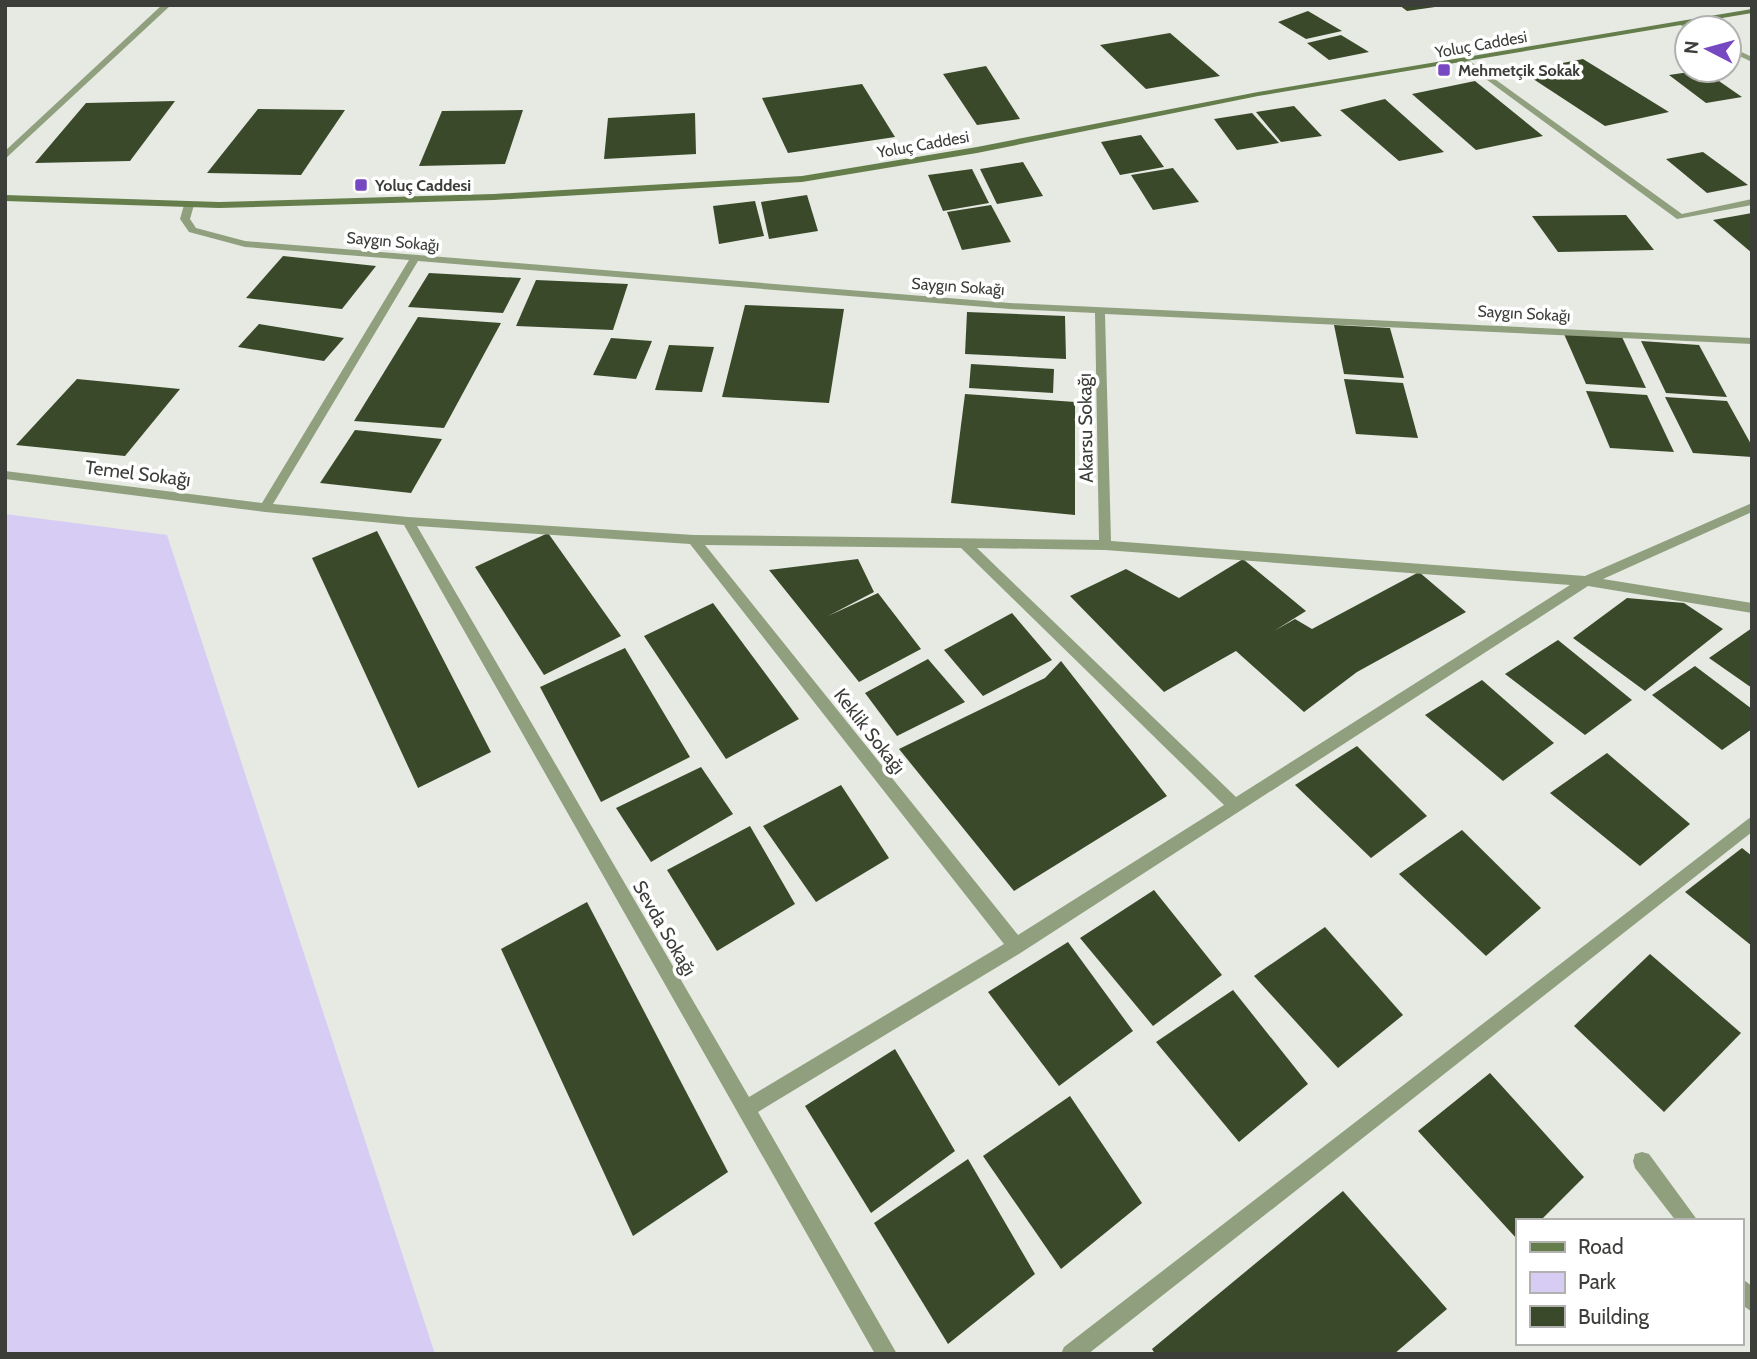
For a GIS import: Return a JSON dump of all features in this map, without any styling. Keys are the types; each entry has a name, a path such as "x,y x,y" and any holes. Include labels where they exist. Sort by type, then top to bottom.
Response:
{"street":[{"path":"5,156 167,5"},
{"name":"Yoluç Caddesi","path":"5,198 189,205 494,197 802,179 977,149 1258,93 1673,28"},
{"path":"1467,61 1680,217 1752,202"},
{"name":"Saygın Sokağı","path":"189,205 185,219 192,230 245,244 1010,306 1752,341"},
{"path":"265,508 415,258"},
{"name":"Akarsu Sokağı","path":"1100,310 1105,545"},
{"name":"Temel Sokağı","path":"5,475 265,508 408,521 694,540 1105,545 1586,581 1752,608"},
{"path":"745,1111 1016,946 1586,581 1752,507"},
{"name":"Sevda Sokağı","path":"408,521 887,1354"},
{"name":"Keklik Sokağı","path":"694,540 1016,946"},
{"path":"965,544 1234,805"},
{"path":"1071,1354 1752,823"},
{"path":"1642,1161 1686,1219"}],"green space":[{"path":"5,514 167,535 435,1354 5,1354"}],"building":[{"path":"1399,5 1435,5 1435,7 1407,11"},
{"path":"1308,11 1342,31 1306,39 1278,22"},
{"path":"1170,33 1220,76 1146,89 1100,45"},
{"path":"1341,35 1369,52 1329,60 1307,43"},
{"path":"1583,59 1669,112 1605,126 1521,71"},
{"path":"986,66 1020,119 977,125 943,74"},
{"path":"1475,81 1543,136 1476,150 1412,94"},
{"path":"862,84 895,137 788,153 762,98"},
{"path":"1681,84 1723,84 1742,97 1706,103"},
{"path":"1385,99 1444,152 1399,161 1340,110"},
{"path":"175,101 130,161 35,163 86,103"},
{"path":"1294,106 1322,136 1281,142 1256,112"},
{"path":"258,109 345,110 301,175 207,173"},
{"path":"523,110 505,164 419,166 442,111"},
{"path":"695,113 696,154 604,159 608,118"},
{"path":"1252,113 1279,143 1237,150 1214,119"},
{"path":"1141,135 1164,167 1120,175 1101,142"},
{"path":"1703,152 1748,185 1707,193 1666,159"},
{"path":"1023,162 1043,196 997,204 980,169"},
{"path":"1173,168 1199,202 1153,210 1131,175"},
{"path":"972,169 989,203 943,211 928,175"},
{"path":"807,195 818,231 769,239 761,202"},
{"path":"755,201 764,236 719,244 713,206"},
{"path":"991,205 1011,242 962,250 947,212"},
{"path":"1752,213 1752,253 1713,220"},
{"path":"1626,215 1654,250 1558,252 1532,216"},
{"path":"283,256 376,266 342,309 246,298"},
{"path":"429,273 521,278 503,313 408,307"},
{"path":"536,280 628,284 613,330 516,326"},
{"path":"745,305 844,309 829,403 722,397"},
{"path":"967,312 1065,316 1066,359 965,354"},
{"path":"418,317 501,323 444,428 354,421"},
{"path":"259,324 344,338 324,361 238,347"},
{"path":"1334,325 1390,328 1404,378 1344,374"},
{"path":"1564,334 1622,337 1646,388 1586,384"},
{"path":"611,338 652,341 636,379 593,375"},
{"path":"1641,341 1699,345 1727,397 1666,393"},
{"path":"669,345 714,347 702,392 655,390"},
{"path":"971,364 1054,369 1053,393 969,388"},
{"path":"77,379 180,389 125,456 16,445"},
{"path":"1344,379 1403,383 1418,438 1356,434"},
{"path":"1586,391 1647,395 1674,452 1610,448"},
{"path":"965,394 1075,402 1075,515 951,503"},
{"path":"1665,397 1727,401 1752,446 1752,457 1693,453"},
{"path":"355,430 442,439 411,493 320,483"},
{"path":"377,531 491,752 418,788 312,558"},
{"path":"548,533 621,636 544,675 475,567"},
{"path":"858,559 874,592 828,616 878,593 921,649 859,682 769,570"},
{"path":"1243,559 1306,611 1274,631 1295,619 1312,629 1419,572 1466,612 1357,672 1304,712 1236,651 1164,692 1070,596 1126,569 1179,598"},
{"path":"1627,598 1684,603 1723,629 1645,691 1573,638"},
{"path":"713,603 799,719 726,759 644,636"},
{"path":"1012,613 1052,660 983,696 944,650"},
{"path":"1752,628 1752,688 1709,658"},
{"path":"1558,640 1632,700 1585,735 1505,674"},
{"path":"625,648 690,757 601,802 540,687"},
{"path":"928,659 965,702 897,736 865,693"},
{"path":"1061,661 1167,796 1014,891 899,749 1045,678"},
{"path":"1695,666 1752,709 1752,729 1722,750 1652,695"},
{"path":"1482,680 1554,743 1503,781 1425,715"},
{"path":"1357,746 1427,816 1371,858 1295,785"},
{"path":"1607,753 1690,824 1640,866 1550,793"},
{"path":"701,767 733,814 651,862 616,808"},
{"path":"841,785 889,858 816,902 763,826"},
{"path":"750,826 795,904 717,951 667,870"},
{"path":"1462,830 1541,908 1486,956 1399,874"},
{"path":"1742,848 1752,856 1752,946 1685,892"},
{"path":"1154,890 1222,975 1153,1026 1080,938"},
{"path":"587,902 728,1172 633,1236 501,949"},
{"path":"1325,927 1403,1015 1338,1068 1254,976"},
{"path":"1068,942 1133,1031 1059,1086 988,992"},
{"path":"1650,954 1741,1033 1664,1112 1574,1026"},
{"path":"1233,990 1308,1084 1239,1142 1156,1042"},
{"path":"895,1049 955,1151 871,1213 805,1106"},
{"path":"1490,1073 1584,1177 1542,1219 1516,1219 1516,1238 1418,1131"},
{"path":"1070,1096 1142,1203 1061,1269 983,1156"},
{"path":"968,1159 1035,1274 948,1344 874,1223"},
{"path":"1343,1191 1447,1309 1394,1354 1155,1354 1152,1349"}],"place":[{"name":"Mehmetçik Sokak","path":"1444,70"},
{"name":"Yoluç Caddesi","path":"361,185"}]}
